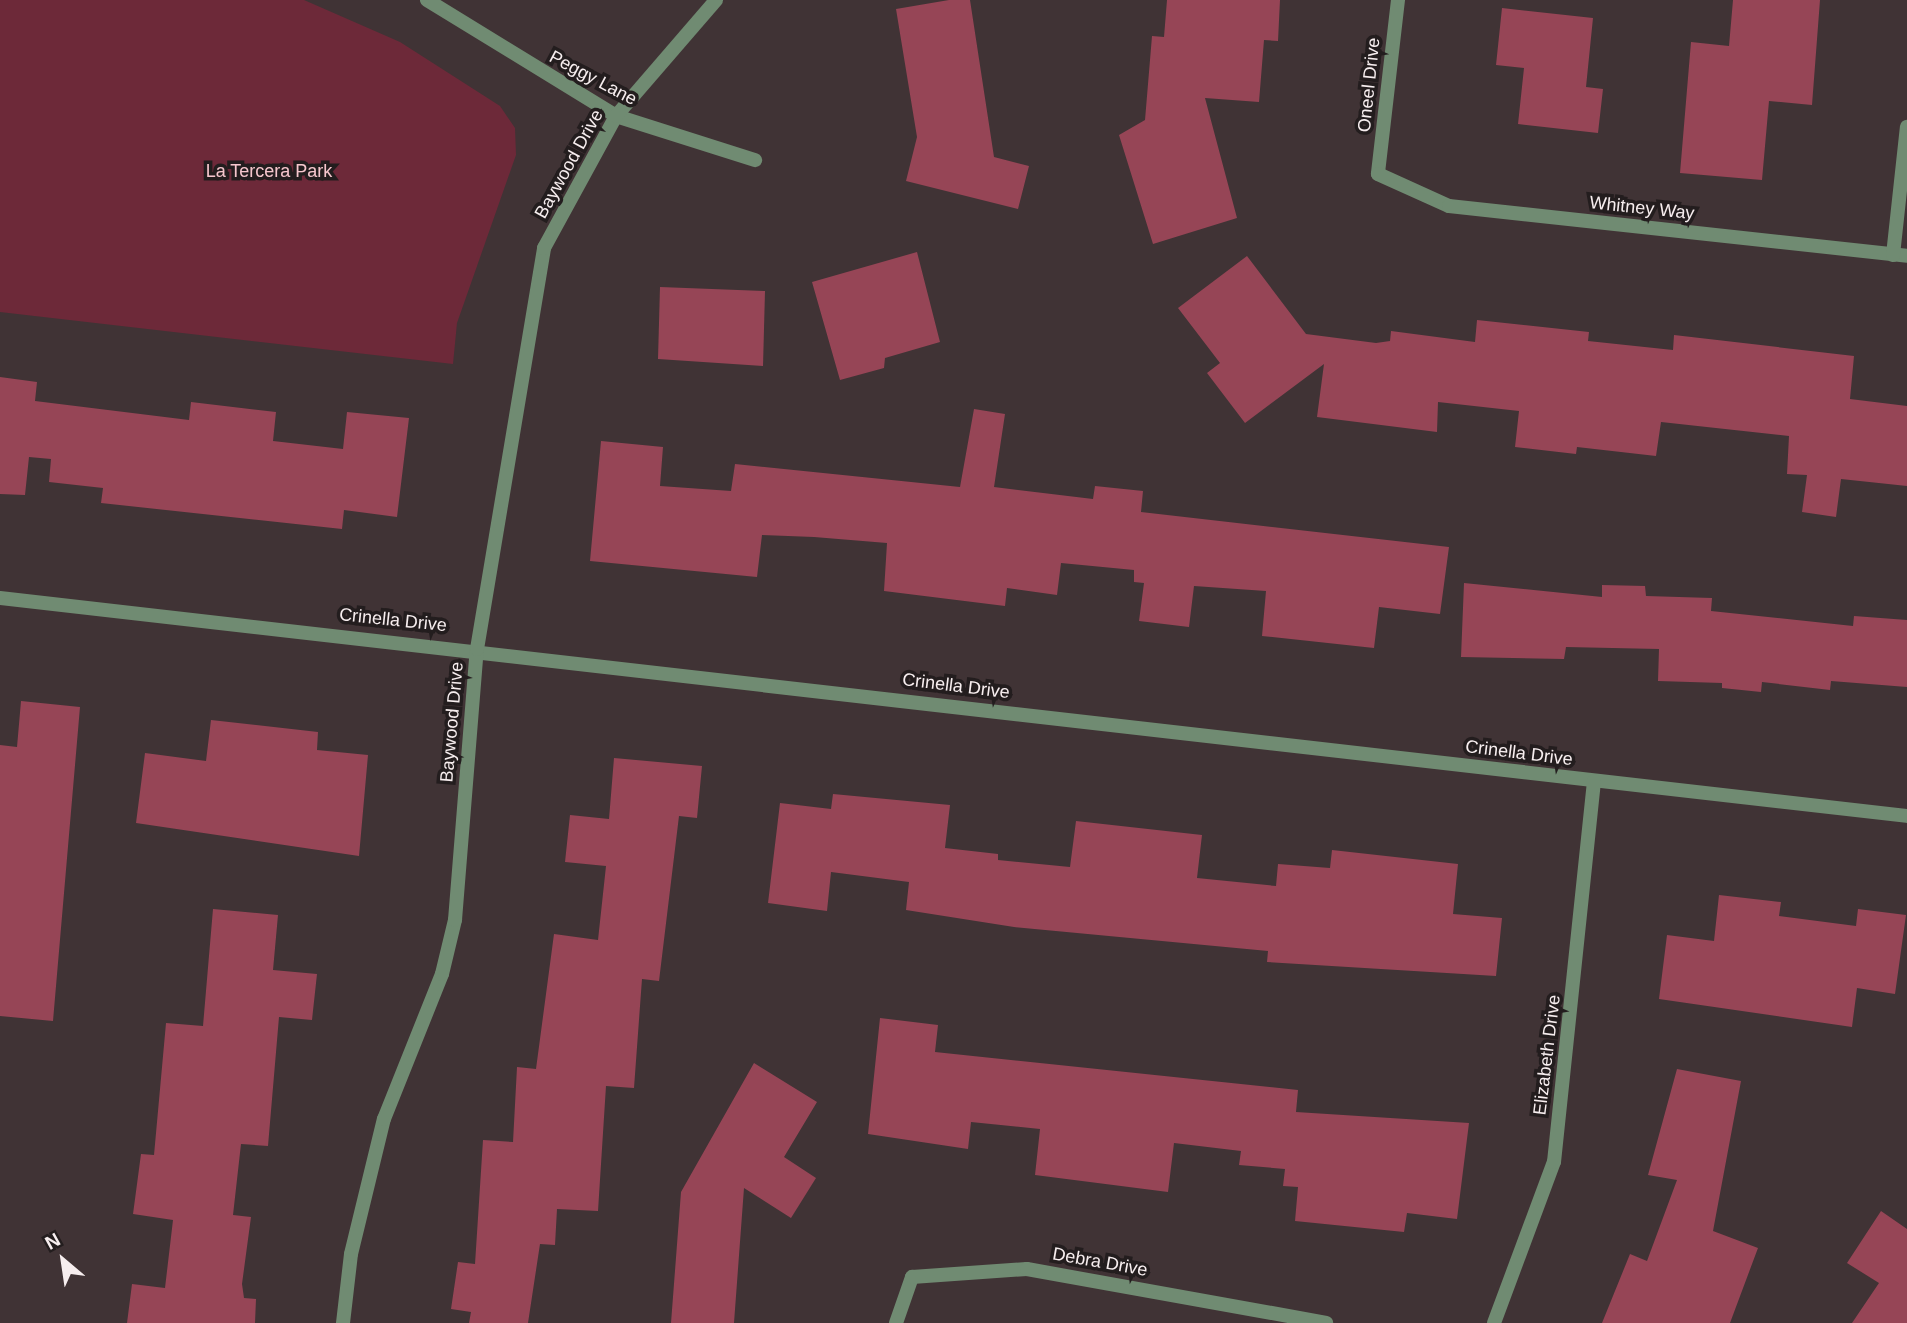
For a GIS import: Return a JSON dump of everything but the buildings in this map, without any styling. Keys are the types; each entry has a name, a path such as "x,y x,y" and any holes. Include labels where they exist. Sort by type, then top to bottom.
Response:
{"street":[{"name":"Peggy Lane","path":"427,0 616,116 755,160"},
{"name":"Baywood Drive","path":"343,1323 351,1254 384,1119 442,974 455,920 477,649 544,248 616,116 716,0"},
{"name":"Oneel Drive","path":"1378,174 1398,0"},
{"path":"1900,255 1907,127"},
{"name":"Whitney Way","path":"1378,174 1449,206 1900,255"},
{"name":"Crinella Drive","path":"0,598 477,649 1907,816"},
{"name":"Elizabeth Drive","path":"1494,1323 1554,1161 1594,781"},
{"name":"Debra Drive","path":"896,1323 912,1278 1027,1269 1326,1323"}],"green space":[{"name":"La Tercera Park","path":"0,0 304,0 400,42 500,106 515,128 516,155 457,323 453,364 0,312"}]}
